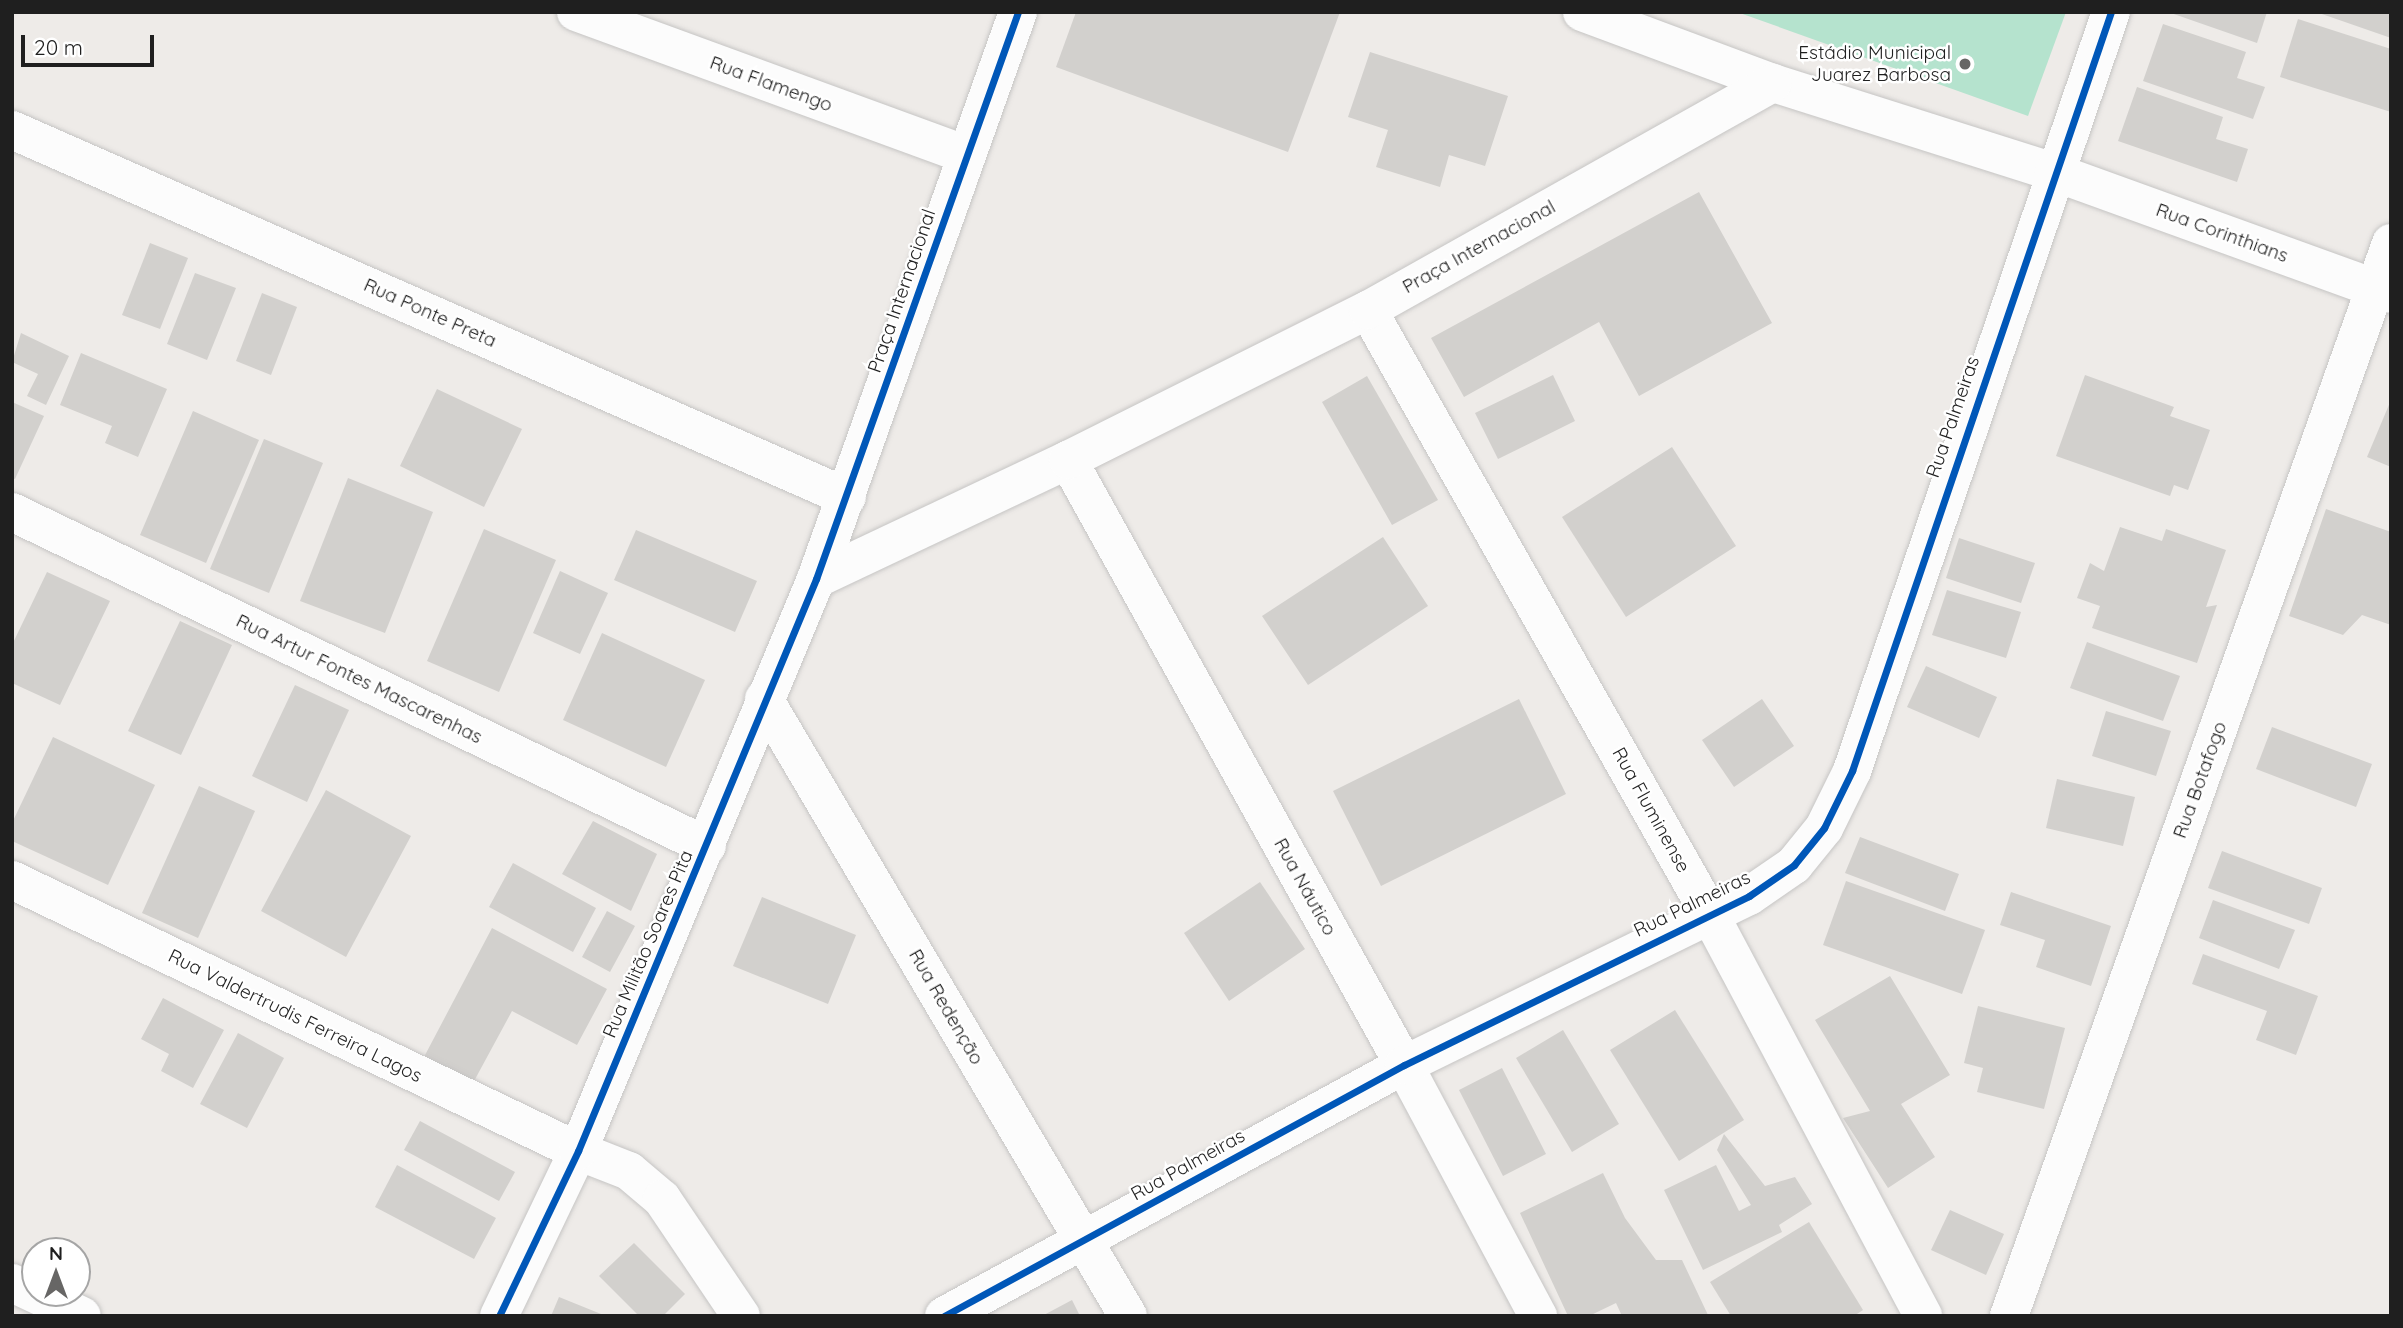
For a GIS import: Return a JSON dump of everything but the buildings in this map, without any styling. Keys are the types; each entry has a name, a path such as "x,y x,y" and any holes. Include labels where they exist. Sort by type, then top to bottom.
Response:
{"street":[{"name":"Rua Flamengo","path":"576,12 966,155"},
{"name":"Praça Internacional","path":"816,579 1018,12"},
{"path":"1582,12 1773,83 2054,172"},
{"name":"Rua Palmeiras","path":"944,1316 1404,1065 1709,913 1749,896 1794,865 1824,828 1852,771 2054,172 2111,12"},
{"name":"Praça Internacional","path":"816,579 1068,460 1368,310 1773,83"},
{"name":"Rua Ponte Preta","path":"12,130 847,497"},
{"name":"Rua Corinthians","path":"2054,172 2383,291"},
{"name":"Rua Botafogo","path":"2009,1316 2383,291 2391,243"},
{"name":"Rua Fluminense","path":"1368,310 1709,913 1923,1316"},
{"name":"Rua Náutico","path":"1068,460 1404,1065 1538,1316"},
{"name":"Rua Artur Fontes Mascarenhas","path":"12,512 707,846"},
{"name":"Rua Militão Soares Pita","path":"499,1316 578,1151 816,579"},
{"name":"Rua Redenção","path":"764,699 1128,1316"},
{"name":"Rua Valdertrudis Ferreira Lagos","path":"12,880 578,1151 629,1171 662,1199 741,1316"},
{"path":"12,1283 82,1316"}],"green space":[{"name":"Estádio Municipal Juarez Barbosa","path":"1737,12 2066,12 2028,116"}],"cycle path":[{"path":"499,1316 578,1151 816,579 1018,12"},
{"path":"944,1316 1404,1065 1749,896 1794,865 1824,828 1852,771 2111,12"}],"place":[{"name":"Estádio Municipal Juarez Barbosa","path":"1965,64"}]}
